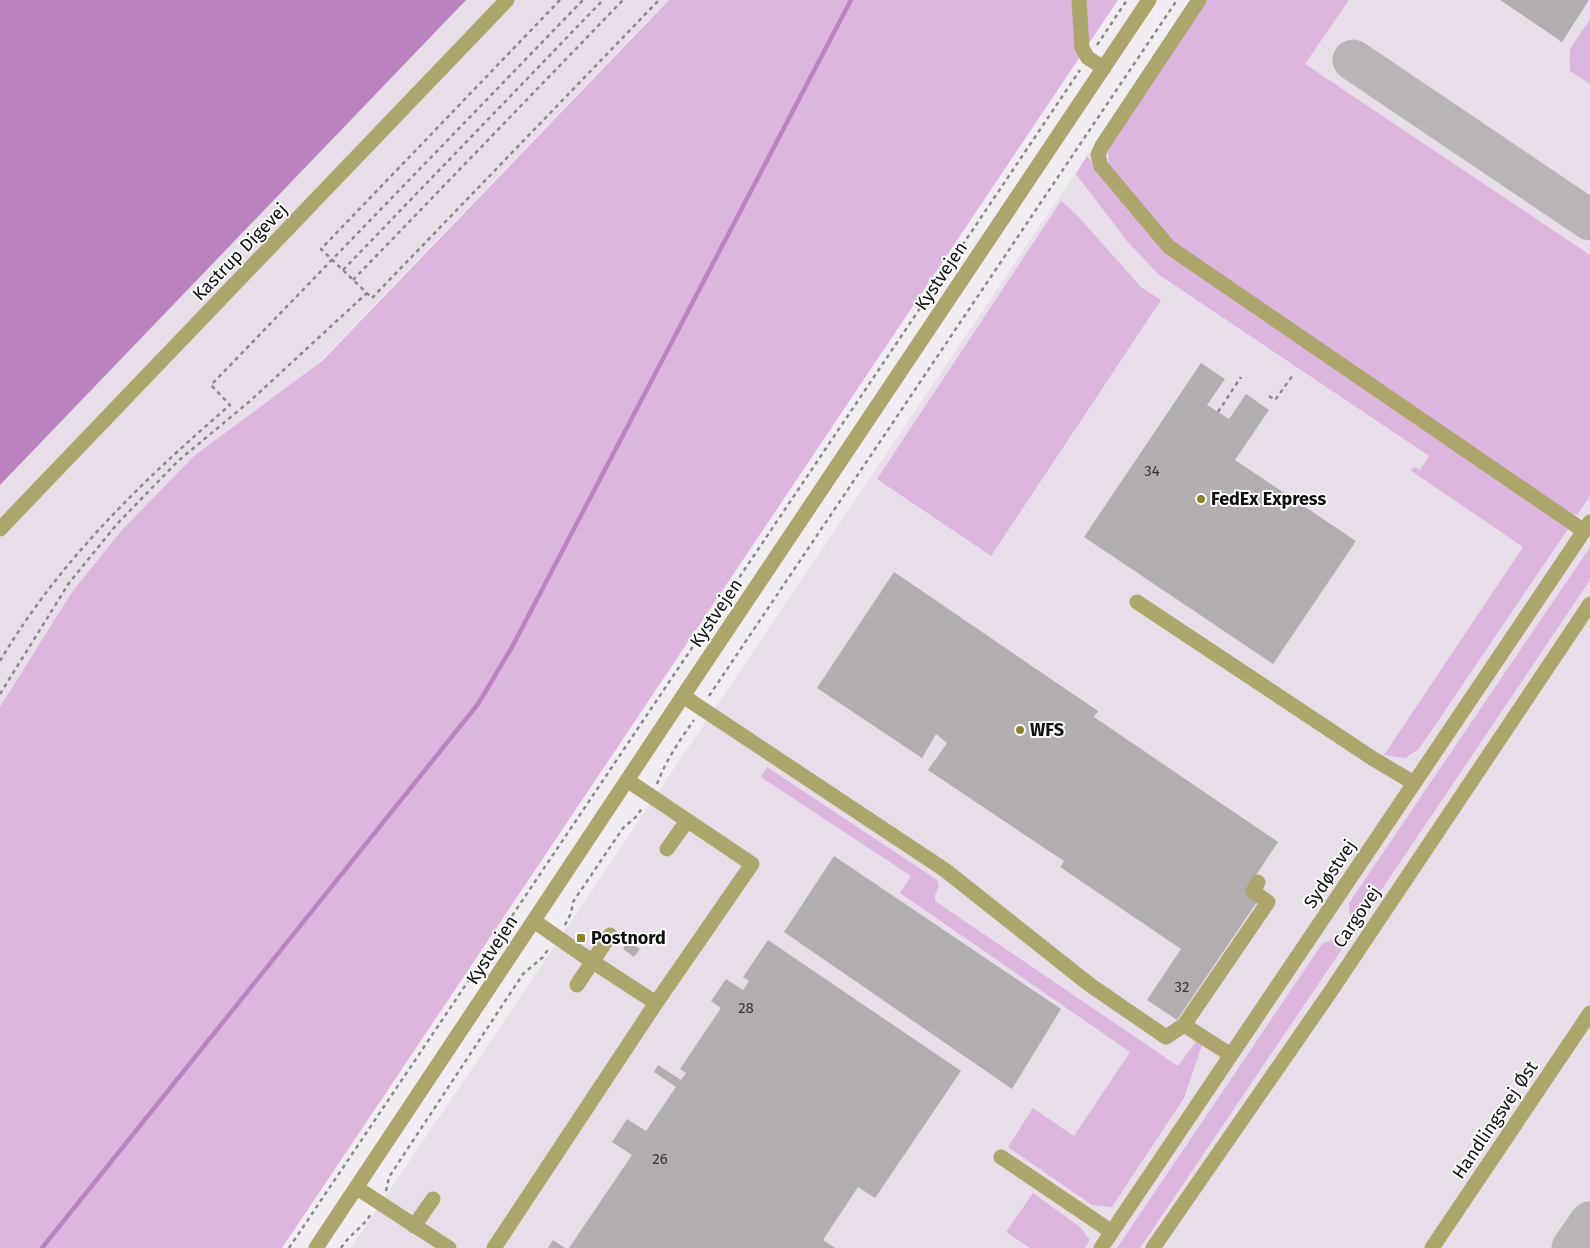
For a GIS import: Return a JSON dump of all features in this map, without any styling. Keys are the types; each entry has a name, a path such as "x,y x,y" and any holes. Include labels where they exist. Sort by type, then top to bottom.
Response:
{"street":[{"name":"Kastrup Digevej","path":"0,529 507,0"},
{"path":"1080,0 1082,48 1088,58 1104,68"},
{"name":"Kystvejen","path":"316,1248 1149,0"},
{"path":"1200,0 1100,150 1099,161 1101,166 1169,248 1587,526"},
{"name":"Sydøstvej","path":"1101,1248 1587,526"},
{"path":"1137,602 1372,758 1414,783"},
{"name":"Cargovej","path":"1153,1248 1325,999 1590,604"},
{"path":"683,696 945,870 1090,985 1166,1037 1184,1026 1268,902 1253,891 1258,882"},
{"path":"494,1248 656,1003 752,864 627,780"},
{"path":"667,849 687,821"},
{"path":"534,921 656,1003"},
{"path":"577,985 610,935"},
{"name":"Handlingsvej Øst","path":"1432,1248 1590,1013"},
{"path":"1184,1026 1231,1055"},
{"path":"1002,1157 1112,1232"},
{"path":"357,1188 449,1248"},
{"path":"414,1226 433,1199"}],"path":[{"path":"560,0 321,249 372,298 659,0"},
{"path":"0,661 11,642 80,550 153,474 230,405 211,384 583,0"},
{"path":"343,270 603,0"},
{"path":"353,280 623,0"},
{"path":"289,1248 1127,0"},
{"path":"341,1248 346,1239 366,1223 386,1190 389,1177 523,974 543,957 557,937 571,914 573,902 623,828 637,816 657,784 672,752 1060,177 1177,0"},
{"path":"0,694 69,583 117,524 178,460 250,401 367,293"},
{"path":"1269,396 1275,400 1293,375"},
{"path":"1218,412 1241,377"}],"shaded area":[{"path":"0,0 466,0 0,485"},
{"path":"465,0 668,0 268,415 0,824 0,482"},
{"path":"669,0 1118,0 282,1248 0,1248 0,707 72,592 122,530 194,456 322,361"},
{"path":"1192,0 1590,0 1590,1248 351,1248"},
{"path":"1206,0 1349,0 1305,64 1590,255 1590,496 1577,515 1568,512 1172,242 1109,164 1108,153 1111,141"},
{"path":"1590,19 1590,84 1570,71 1570,49"},
{"path":"1087,156 1167,254 1568,529 1419,749 1405,758 1384,755 1523,547 1410,470 1415,467 1420,470 1429,456 1158,274 1127,241 1076,174"},
{"path":"1061,201 1076,214 1141,287 1161,300 991,556 877,479"},
{"path":"1590,547 1590,580 1360,922 1355,923 1350,918 1349,903"},
{"path":"767,767 937,880 939,886 935,895 935,901 1178,1066 1198,1039 1203,1042 1184,1098 1112,1207 1092,1205 1008,1147 1033,1108 1074,1136 1130,1052 900,893 911,876 761,777"},
{"path":"1338,937 1344,946 1140,1248 1117,1248 1322,944"},
{"path":"1033,1193 1080,1227 1090,1240 1085,1248 1030,1248 1006,1232"}],"building":[{"path":"1500,0 1589,0 1562,42"},
{"name":"FedEx Express","path":"1201,363 1225,379 1207,405 1229,419 1246,394 1269,410 1235,460 1356,541 1273,664 1084,537"},
{"path":"894,572 1098,711 1094,717 1278,842 1246,890 1259,899 1177,1020 1147,1000 1181,949 1060,867 1064,861 928,770 947,743 936,734 922,758 817,688"},
{"path":"834,856 1061,1009 1012,1089 784,932"},
{"path":"768,940 961,1071 875,1198 858,1187 823,1240 835,1248 569,1248 632,1155 612,1142 627,1119 646,1131 676,1087 654,1072 658,1065 681,1080 686,1073 680,1069 721,1008 711,1001 726,979 743,990 749,981 743,977"},
{"path":"628,941 640,949 634,957 623,949"},
{"path":"553,1240 565,1248 548,1248"}],"waterway":[{"path":"42,1248 478,704 512,647 851,0"}],"taxiway":[{"path":"1353,60 1590,220"},
{"path":"1572,1248 1590,1222"}],"place":[{"name":"FedEx Express","path":"1201,499"},
{"name":"WFS","path":"1020,730"},
{"name":"Postnord","path":"581,938"}]}
